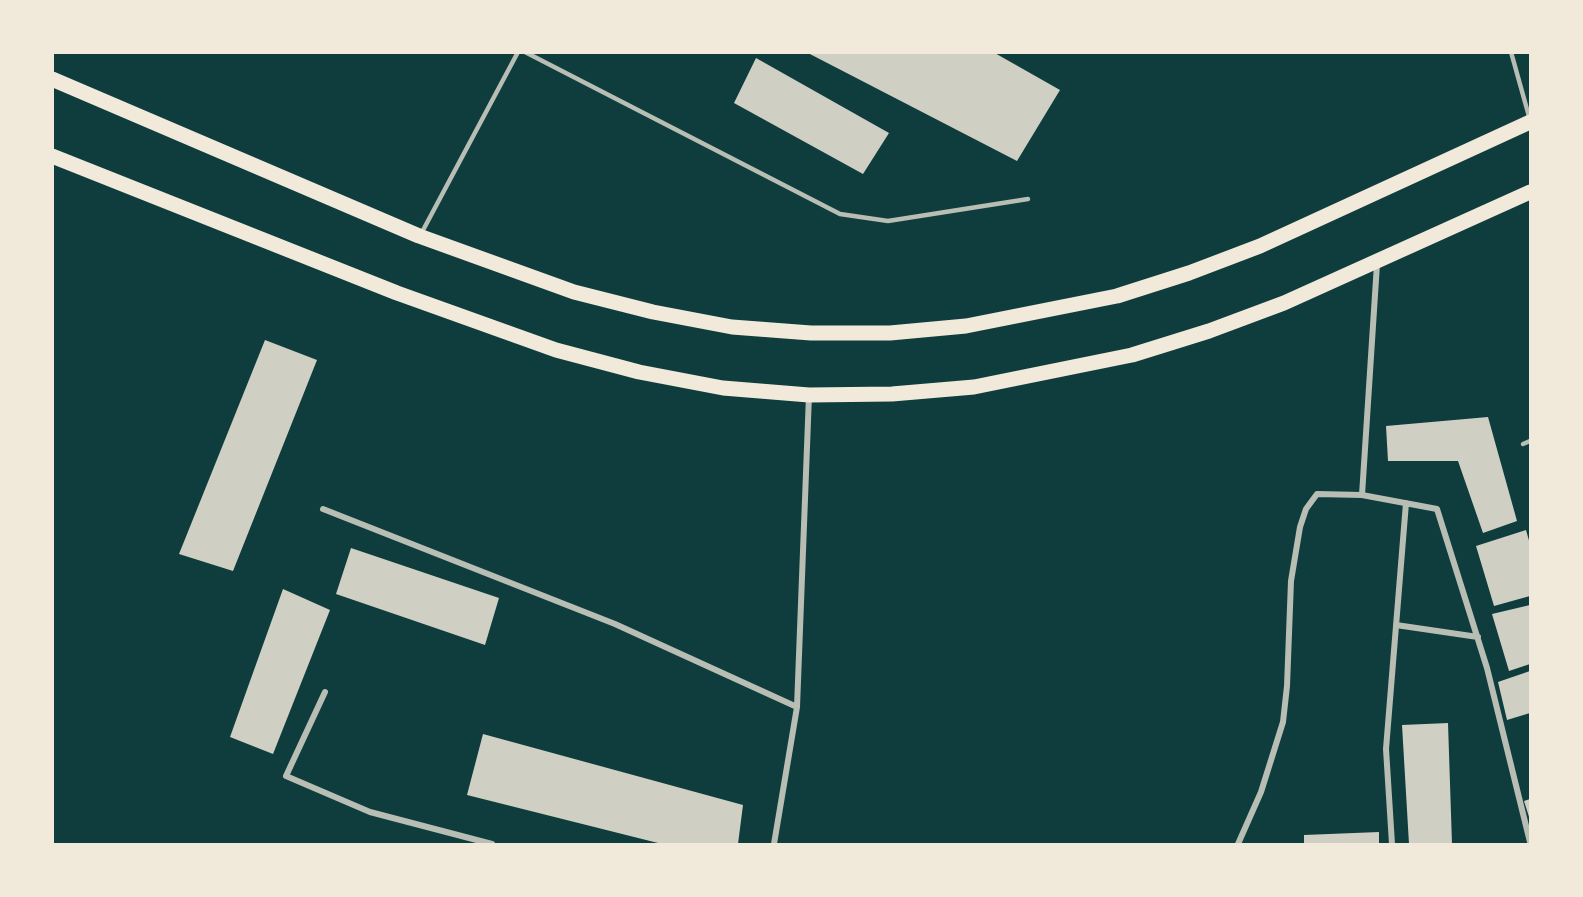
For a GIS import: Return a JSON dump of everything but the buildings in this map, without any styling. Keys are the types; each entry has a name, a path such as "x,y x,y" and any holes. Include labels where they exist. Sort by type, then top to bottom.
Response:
{"main road":[{"path":"52,79 419,236 574,292 653,312 732,327 822,333 890,333 966,326 1117,296 1189,273 1260,246 1530,121"},
{"path":"52,156 397,293 556,350 639,372 723,388 808,395 892,394 974,387 1132,355 1209,332 1284,303 1377,259 1530,192"}],"street":[{"path":"1362,495 1377,259"},
{"path":"774,844 797,707 808,395"},
{"path":"1238,844 1261,792 1283,722 1291,581 1300,527 1306,509 1317,494 1362,495 1437,509 1478,637 1530,842"},
{"path":"1392,844 1386,749 1406,503"},
{"path":"322,509 615,624 797,707"},
{"path":"1396,625 1478,637"},
{"path":"325,692 286,776 370,812 492,844"}],"lane":[{"path":"419,236 518,52"},
{"path":"525,52 840,214 888,221 1028,199"},
{"path":"1511,52 1530,121"},
{"path":"1523,444 1530,441"}]}
